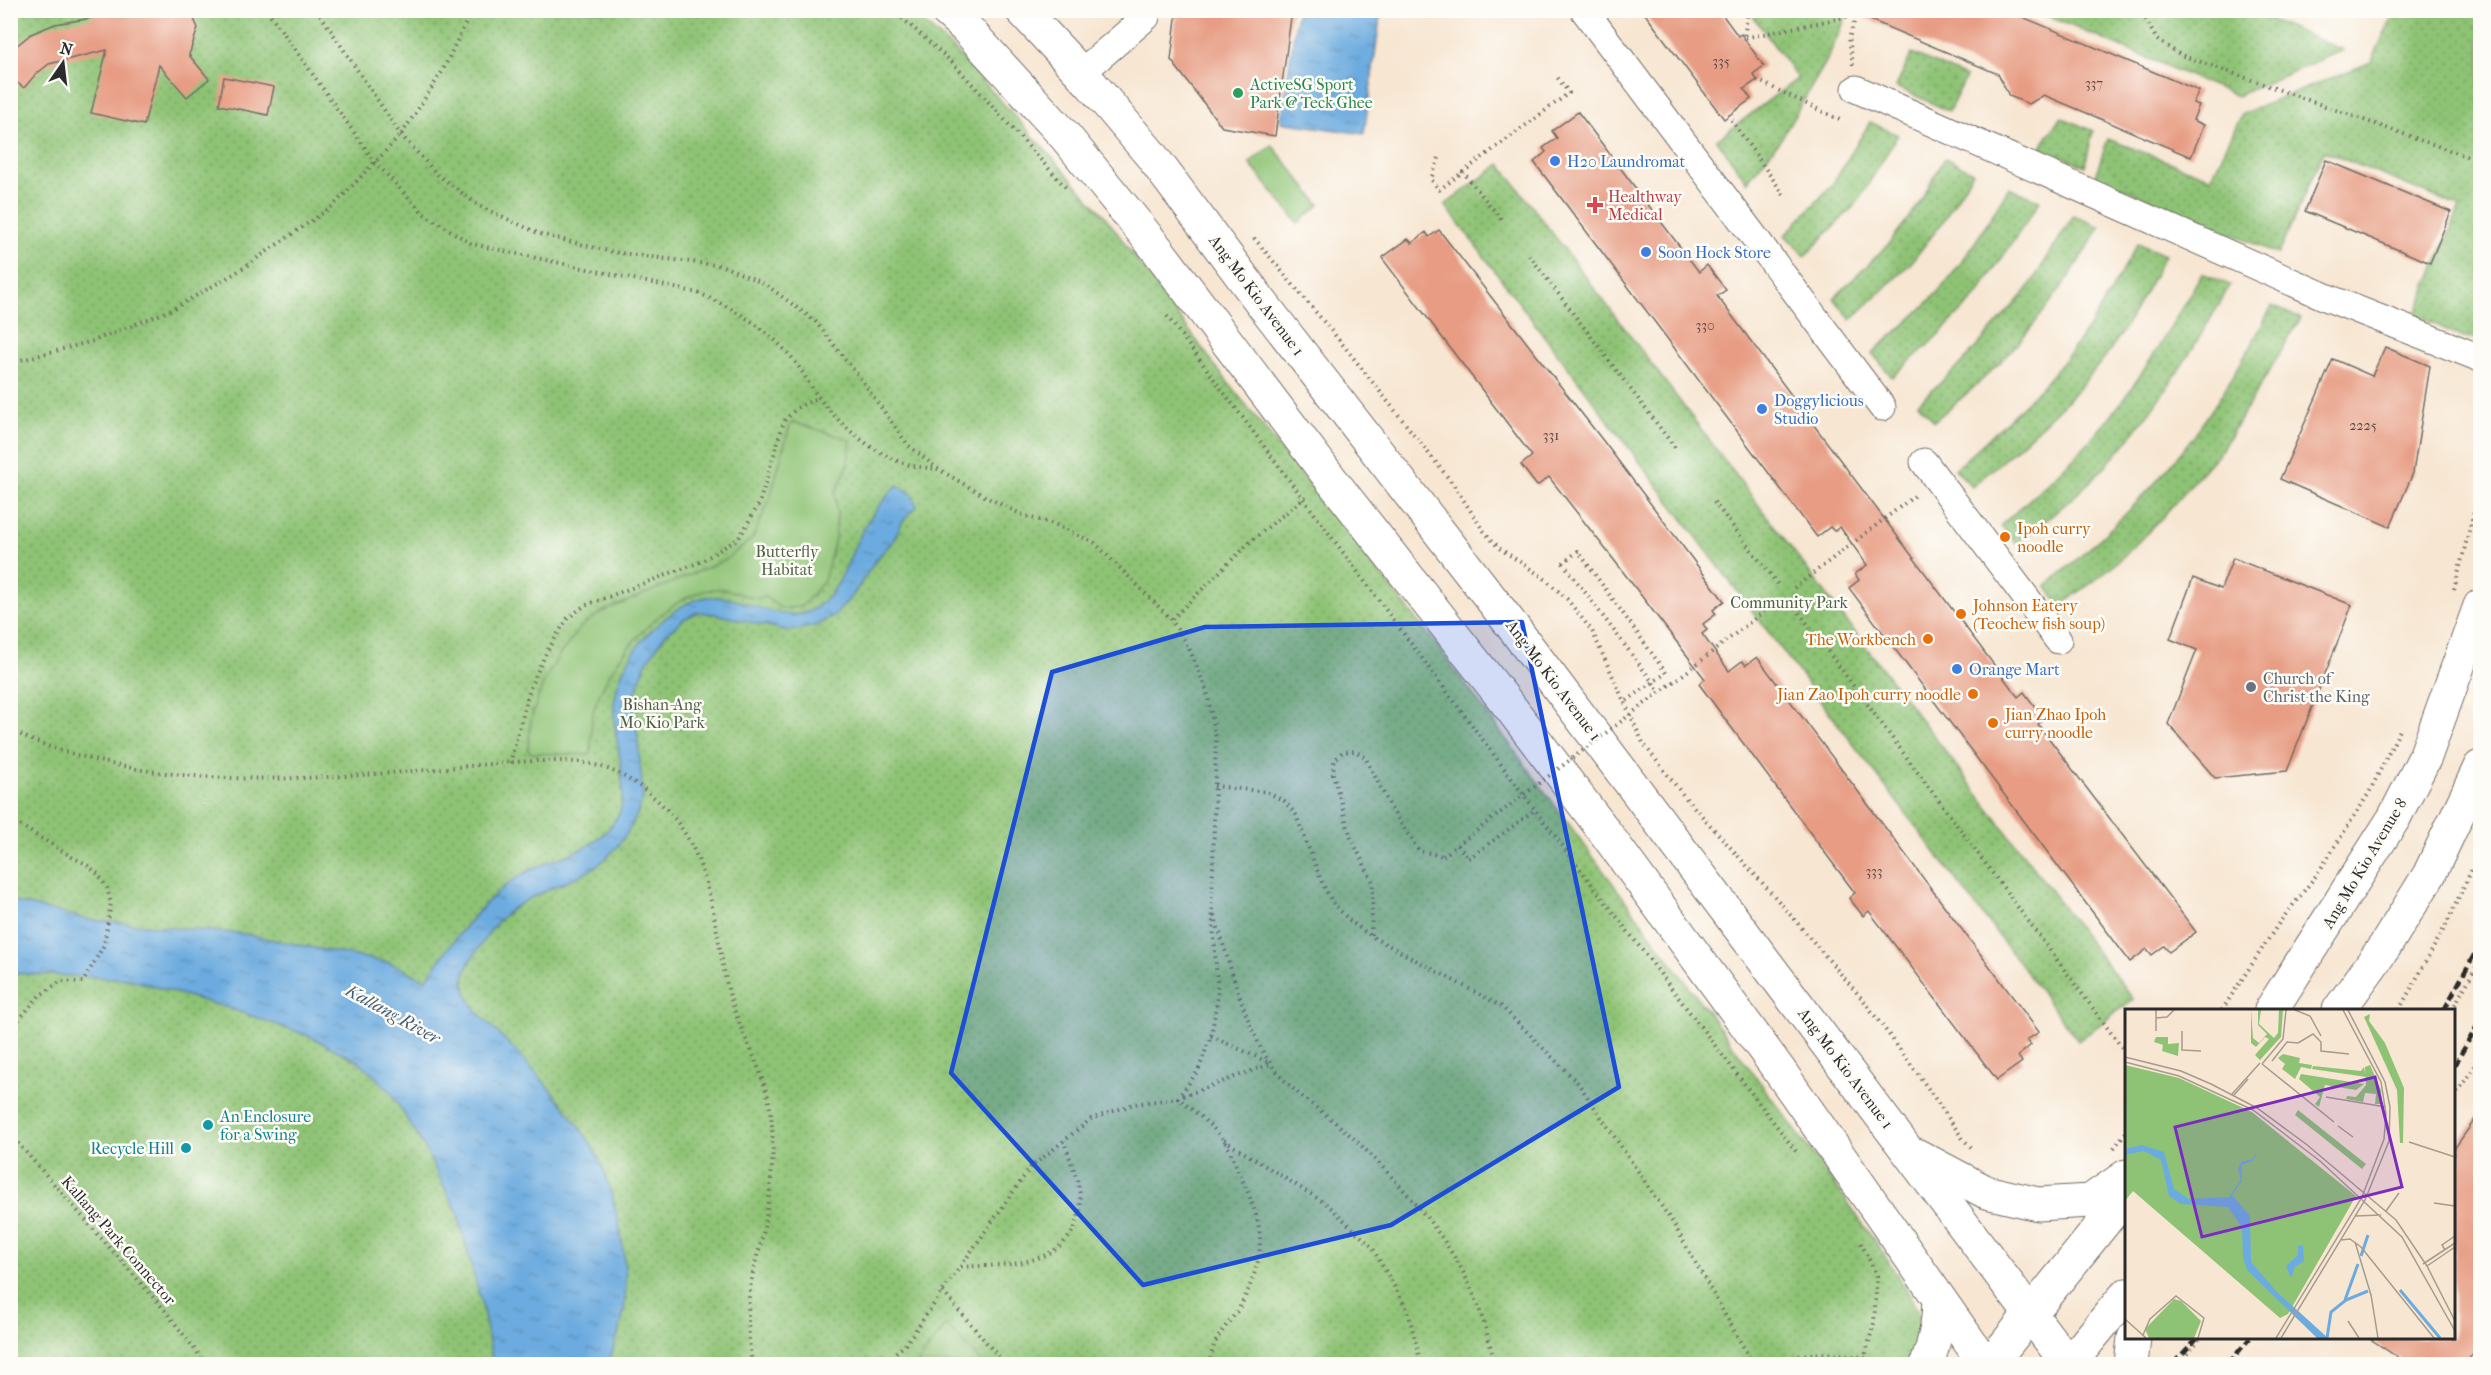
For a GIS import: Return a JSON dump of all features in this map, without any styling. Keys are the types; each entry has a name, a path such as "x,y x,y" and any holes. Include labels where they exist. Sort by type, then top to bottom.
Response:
{"main road":[{"path":"946,10 966,28 1065,136 1157,249 1330,478 1602,828 1779,1070 1939,1299 1988,1365 2125,1197"},
{"name":"Ang Mo Kio Avenue 1","path":"1022,10 1081,73 1151,155 1261,302 1476,577 2068,1365"},
{"name":"Ang Mo Kio Avenue 8","path":"2272,1009 2394,818 2425,756 2466,604"},
{"path":"2340,1009 2385,946 2429,874 2481,767"},
{"path":"1909,1151 1986,1192 2038,1204 2090,1201 2125,1177"},
{"path":"2068,1365 2125,1297"},
{"path":"1927,1365 1935,1344 1939,1321 1939,1299"},
{"path":"2131,1365 2134,1339"}],"lane":[{"path":"1081,73 1146,17 1147,10"},
{"path":"1584,10 1882,407"},
{"path":"1856,90 2328,298 2481,358"},
{"path":"1930,470 2058,640"}],"path":[{"path":"10,20 20,10"},
{"path":"267,10 375,162 424,214 472,244 698,293 731,306 755,323 792,358 818,397 842,423 873,449 909,465 938,469"},
{"path":"317,10 401,135 438,175 479,206 540,234 612,252 723,266 765,284 815,321 858,375 908,445 938,469 1025,516 1053,524 1095,543 1171,619 1189,648 1207,691 1216,739 1212,908 1218,996 1211,1036 1198,1071 1178,1098"},
{"path":"10,363 93,341 171,310 237,272 333,206 401,135 442,72 472,10"},
{"path":"893,10 953,63 1075,198"},
{"path":"1748,10 1744,38 1857,13"},
{"path":"2138,10 2144,16 2157,40 2181,55 2481,161"},
{"path":"2144,16 2146,10"},
{"path":"1856,90 1849,38 1857,13"},
{"path":"1439,158 1431,179 1439,190 1569,93 1557,77"},
{"path":"1757,80 1842,121"},
{"path":"1728,116 1786,198"},
{"path":"1463,172 1501,219"},
{"path":"1249,233 1344,346 1453,484 1483,530 1499,548 1544,578 1567,598 1592,631 1642,743 1684,796 1864,1001 1963,1139 1977,1154"},
{"path":"1529,255 1676,449"},
{"path":"1162,309 1535,810 1803,1160"},
{"path":"510,763 530,688 546,653 567,619 584,606 700,562 739,538 759,504 784,421 796,408 818,397"},
{"path":"1794,588 1930,470"},
{"path":"1171,619 1252,540 1330,478"},
{"path":"2466,604 2481,488"},
{"path":"1714,502 1779,586"},
{"path":"1625,702 1665,673 1578,551 1563,563 1660,692"},
{"path":"1371,936 1372,882 1351,838 1333,774 1332,767 1342,752 1355,751 1365,757 1392,810 1419,851 1443,856 1777,601"},
{"path":"1792,603 2125,1050"},
{"path":"2223,1009 2278,923 2318,873 2339,840 2368,793 2402,728"},
{"path":"10,729 58,750 112,764 172,775 320,779 510,763 579,762 614,771 645,789 676,822 690,845 708,886 728,989 742,1035 763,1081 770,1106 771,1168 764,1228 750,1284 747,1320 752,1365"},
{"path":"1214,786 1267,792 1284,801 1296,815 1332,903 1350,921 1371,936 1501,1006 1578,1083 1674,1223 1753,1365"},
{"path":"1458,844 1468,859 1535,810"},
{"path":"10,819 86,864 98,874 111,903 104,945 83,982 61,981 39,996 10,1030"},
{"path":"2400,1009 2446,925 2481,852"},
{"path":"1212,908 1252,1029 1270,1064 1297,1094 1342,1128 1389,1175 1431,1225 1468,1282 1486,1328 1495,1365"},
{"path":"2453,1009 2481,960"},
{"path":"1211,1036 1270,1064"},
{"path":"2455,1096 2481,1059"},
{"path":"882,1365 905,1345 1030,1168 1091,1119 1134,1104 1178,1098 1270,1064"},
{"path":"1178,1098 1223,1139 1328,1205 1372,1247 1408,1311 1421,1365"},
{"name":"Kallang Park Connector","path":"10,1134 167,1313 206,1365"},
{"path":"1210,1365 1215,1339 1240,1307 1252,1282 1258,1263 1261,1237 1256,1208 1223,1139"},
{"path":"960,1267 1031,1262 1049,1255 1063,1244 1074,1229 1080,1212 1080,1193 1064,1141"},
{"path":"1858,1236 1877,1276 1875,1323 1863,1365"},
{"path":"943,1292 1005,1365"},
{"path":"2180,1365 2199,1339"},
{"path":"1770,1365 1796,1355 1821,1352 1866,1358"}],"highlighted area":[{"path":"1522,622 1619,1087 1391,1225 1143,1285 951,1073 1052,672 1205,627"}],"green space":[{"name":"Bishan-Ang Mo Kio Park","path":"10,11 910,11 955,50 1104,215 1219,371 1431,638 1808,1147 1877,1244 1910,1295 1929,1338 1919,1364 11,1364"},
{"path":"1749,11 1849,11 1826,62 1781,139 1747,182 1717,140 1798,78"},
{"path":"2036,11 2250,11 2343,50 2237,96"},
{"path":"2395,11 2480,11 2480,337 2464,338 2415,315 2460,207 2324,151 2278,254 2095,176 2108,139 2211,178 2242,114 2371,62"},
{"path":"1912,53 1966,77 1949,111 1896,87"},
{"path":"2061,117 2093,131 2085,166 2040,148"},
{"path":"1870,122 1898,135 1857,203 1805,256 1785,235 1832,185"},
{"path":"1272,145 1320,205 1298,223 1249,163"},
{"path":"1945,158 1973,172 1942,223 1910,264 1851,320 1834,298 1887,246 1917,207"},
{"name":"Community Park","path":"1500,164 2133,999 2078,1041 1445,205"},
{"path":"2009,187 2040,201 1976,297 1892,377 1872,353 1914,316 1942,287 1974,244"},
{"path":"2074,215 2100,227 2075,267 2017,345 1971,390 1934,421 1918,403 1962,363 2027,290"},
{"path":"2138,243 2165,255 2113,346 2058,410 1972,487 1955,469 2022,406 2068,355 2097,314"},
{"path":"2202,273 2230,285 2154,407 2099,473 2059,510 2016,544 2001,525 2068,464 2105,423 2144,369"},
{"path":"2272,306 2301,318 2222,449 2158,522 2123,557 2092,583 2060,605 2046,586 2125,515 2183,449 2225,390"},
{"name":"Butterfly Habitat","path":"793,422 851,440 847,468 835,493 837,516 834,544 824,581 802,606 782,609 764,596 758,599 719,589 694,594 675,604 640,634 611,672 594,709 590,755 531,753 528,750 531,719 543,684 560,654 582,626 602,612 725,560 752,539 769,502 790,425"},
{"path":"946,1325 984,1364 917,1364"}],"water":[{"path":"1297,11 1381,11 1364,134 1281,122"},
{"name":"Kallang River","path":"897,485 911,493 917,506 903,521 893,541 876,560 853,595 836,614 815,626 789,631 698,612 684,619 665,635 646,663 634,697 643,796 631,827 601,863 527,900 503,917 488,934 465,972 466,991 476,1010 534,1071 572,1117 599,1159 607,1180 620,1228 625,1278 622,1321 608,1364 493,1364 483,1309 457,1212 423,1145 390,1091 358,1061 309,1036 231,1009 129,979 11,973 11,901 90,920 244,934 390,963 426,980 469,922 495,894 536,867 586,847 598,839 618,816 623,791 614,722 614,704 623,671 648,634 679,608 707,597 720,597 788,615 812,610 831,594 838,584 864,528"}],"building":[{"path":"139,10 190,10 198,28 189,55 209,79 187,97 159,65 144,125 91,113 107,50 49,64 24,88 10,77 10,51 31,34 55,24 92,18 92,12 130,17"},
{"name":"ActiveSG Sport Park @ Teck Ghee","path":"1177,10 1292,10 1275,136 1222,127 1171,60"},
{"path":"1642,10 1719,10 1738,36 1741,34 1764,66 1753,74 1757,80 1744,89 1751,99 1724,119"},
{"path":"1847,10 2006,10 2199,91 2193,103 2199,105 2193,120 2204,125 2191,157 2044,95 2029,104 2009,96 1998,74"},
{"path":"224,77 274,87 268,115 219,105"},
{"path":"1578,112 1699,272 1707,265 1726,290 1717,296 2018,697 2024,692 2044,719 2038,724 2196,932 2169,952 2164,946 2152,955 2147,949 2130,962 1849,588 1859,580 1855,574 1867,565 1840,527 1834,531 1830,527 1817,537 1534,162 1546,152 1543,148 1557,138 1552,131"},
{"path":"2326,160 2451,212 2430,263 2305,211"},
{"path":"1439,230 1724,601 1713,610 1716,614 1703,624 1707,630 1702,634 1729,671 1742,661 1746,665 1757,657 2039,1032 2027,1040 2031,1045 2018,1056 2022,1062 1997,1080 1869,911 1863,916 1849,898 1855,893 1699,684 1705,679 1614,560 1549,477 1537,486 1521,465 1532,456 1382,258 1408,239 1412,243 1426,232 1429,237"},
{"path":"2385,347 2430,366 2413,473 2390,527 2280,479 2333,359 2372,376"},
{"name":"Church of Christ the King","path":"2233,558 2352,605 2287,771 2215,778 2168,724 2197,650 2170,639 2193,578 2221,589"},
{"path":"2481,1111 2481,1342 2465,1365 2409,1365 2370,1339 2455,1339 2455,1148"}],"railway":[{"path":"2445,1009 2480,944"},
{"path":"2455,1064 2480,1021"},
{"path":"2173,1364 2196,1339"},
{"path":"2228,1364 2249,1339"}],"place":[{"name":"ActiveSG Sport Park @ Teck Ghee","path":"1238,93"},
{"name":"H20 Laundromat","path":"1555,161"},
{"name":"Healthway Medical","path":"1595,205"},
{"name":"Soon Hock Store","path":"1646,252"},
{"name":"Doggylicious Studio","path":"1762,409"},
{"name":"Ipoh curry noodle","path":"2005,537"},
{"name":"Johnson Eatery (Teochew fish soup)","path":"1961,614"},
{"name":"The Workbench","path":"1928,639"},
{"name":"Orange Mart","path":"1957,669"},
{"name":"Church of Christ the King","path":"2251,687"},
{"name":"Jian Zao Ipoh curry noodle","path":"1973,694"},
{"name":"Jian Zhao Ipoh curry noodle","path":"1993,723"},
{"name":"An Enclosure for a Swing","path":"208,1125"},
{"name":"Recycle Hill","path":"186,1148"}]}
